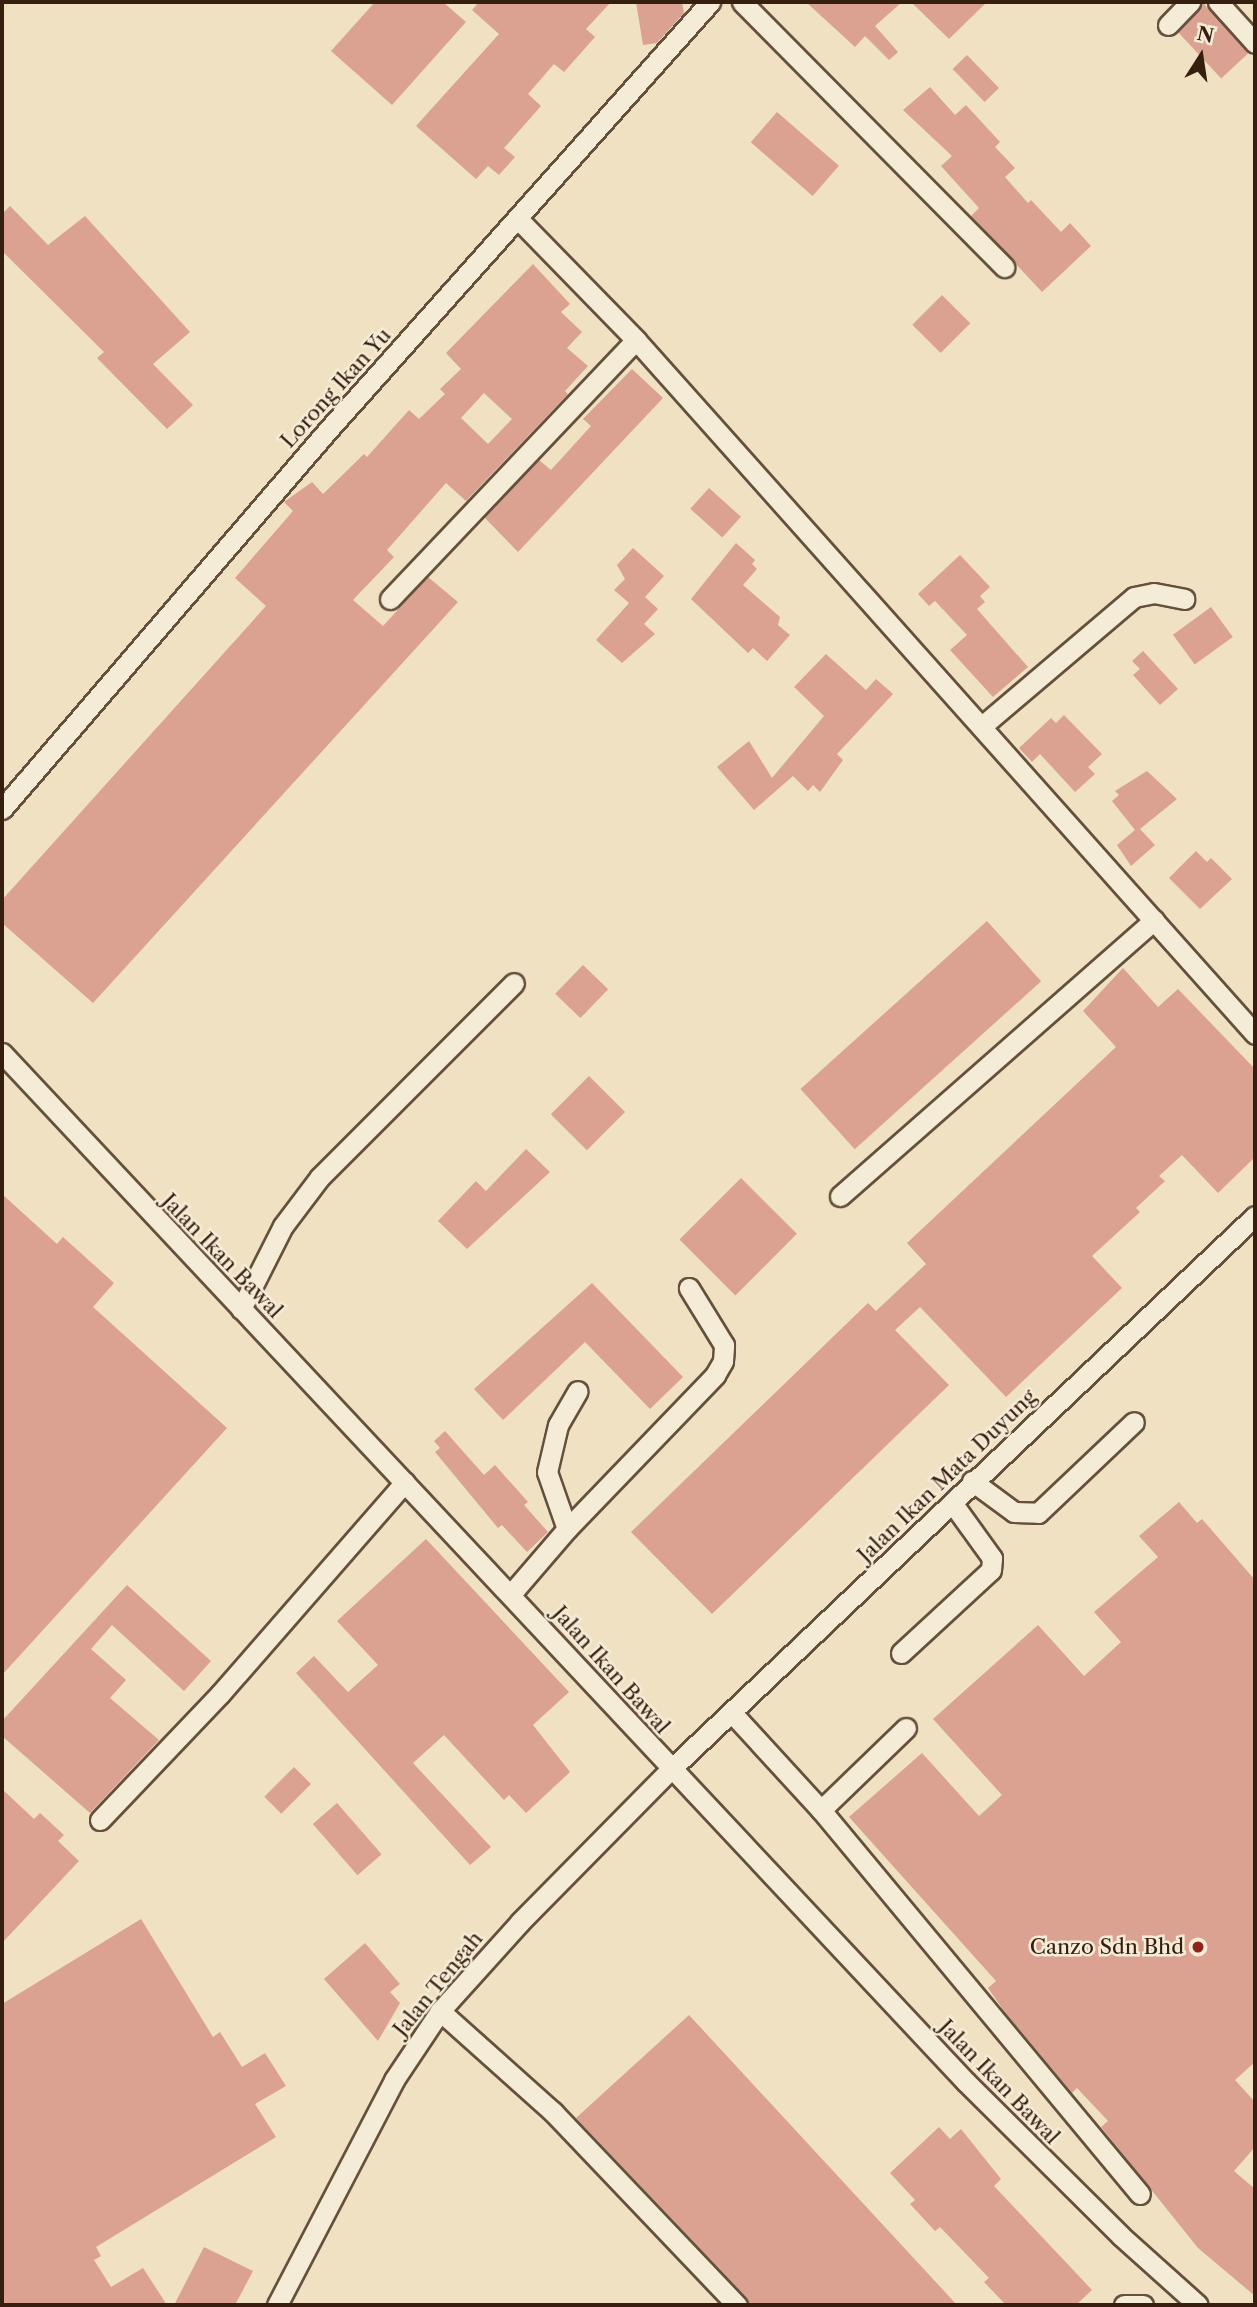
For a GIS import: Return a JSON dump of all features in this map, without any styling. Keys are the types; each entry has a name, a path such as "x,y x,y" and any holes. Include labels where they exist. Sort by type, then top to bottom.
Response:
{"street":[{"name":"Lorong Ikan Yu","path":"2,809 327,430 710,2"},
{"path":"742,2 1004,267"},
{"path":"1168,24 1191,2"},
{"path":"1218,2 1255,43"},
{"path":"518,219 636,340 1255,1034"},
{"path":"390,599 636,340"},
{"path":"982,726 1134,597 1154,593 1184,599"},
{"path":"840,1196 1154,920"},
{"path":"241,1309 283,1226 320,1177 514,983"},
{"name":"Jalan Ikan Bawal","path":"2,1053 975,2091 1121,2236 1198,2305"},
{"name":"Jalan Ikan Mata Duyung","path":"671,1769 733,1714 953,1504 972,1481 1255,1216"},
{"path":"511,1594 566,1530 715,1375 723,1361 724,1345 689,1288"},
{"path":"566,1530 547,1472 558,1424 578,1391"},
{"path":"972,1481 1014,1512 1038,1513 1134,1422"},
{"path":"100,1820 220,1694 405,1482"},
{"path":"901,1653 991,1570 992,1558 953,1504"},
{"path":"733,1714 821,1810 1140,2194"},
{"path":"821,1810 906,1728"},
{"name":"Jalan Tengah","path":"277,2305 394,2080 440,2011 520,1922 671,1769"},
{"path":"440,2011 553,2112 737,2305"},
{"path":"1124,2305 1143,2305"}],"building":[{"path":"375,2 443,2 466,22 392,105 331,51"},
{"path":"479,2 611,2 586,29 595,37 564,72 554,64 528,94 541,106 504,148 515,157 499,175 488,166 476,179 416,126 499,34 472,10"},
{"path":"636,2 682,2 684,13 657,43 643,45"},
{"path":"806,2 902,2 875,26 898,52 889,60 865,36 855,47"},
{"path":"911,2 987,2 949,39"},
{"path":"1202,2 1249,52 1221,78 1174,28"},
{"path":"967,55 999,88 985,102 953,69"},
{"path":"930,87 955,115 966,105 1000,142 995,147 1015,168 1005,177 1028,203 1031,200 1061,232 1070,223 1091,246 1042,292 971,216 979,208 941,166 952,156 903,110"},
{"path":"777,112 839,166 813,196 751,142"},
{"path":"10,206 48,245 85,216 190,332 153,364 193,405 167,429 97,358 104,352 2,251 2,214"},
{"path":"533,264 570,304 561,312 582,332 567,348 588,366 565,391 568,394 466,501 446,483 387,550 394,557 353,600 383,626 428,577 458,602 93,1003 2,923 2,900 266,606 235,578 293,511 284,502 312,482 323,494 364,454 367,457 409,410 419,419 445,394 440,389 461,369 446,353","holes":["484,393 512,419 488,444 461,418"]},
{"path":"942,295 970,323 941,353 912,325"},
{"path":"632,369 663,398 518,552 484,517 539,460 551,470 591,426 583,419"},
{"path":"709,488 741,517 722,538 690,509"},
{"path":"736,543 755,560 752,564 757,569 743,585 780,617 778,625 790,635 767,661 753,648 748,653 691,599"},
{"path":"633,548 664,576 645,597 658,609 644,624 655,634 622,663 596,640 629,603 614,590 625,579 617,565"},
{"path":"960,555 990,587 980,596 985,602 977,609 1028,667 993,697 950,650 967,635 935,601 929,606 918,594"},
{"path":"1211,607 1233,637 1195,665 1173,635"},
{"path":"1143,651 1178,689 1160,705 1133,675 1140,669 1132,661"},
{"path":"826,654 866,690 876,679 893,694 837,754 843,760 820,792 813,785 808,791 793,776 754,810 717,767 749,741 772,778 824,716 794,687"},
{"path":"1064,715 1102,754 1088,767 1095,774 1075,792 1040,754 1032,762 1019,748 1051,718 1056,723"},
{"path":"1147,771 1177,799 1140,829 1155,845 1131,866 1117,845 1135,830 1112,801 1119,795 1115,791"},
{"path":"1196,851 1207,862 1211,858 1232,879 1200,909 1169,878"},
{"path":"987,921 1041,981 855,1149 800,1089"},
{"path":"583,965 608,989 580,1018 555,994"},
{"path":"1123,968 1158,1007 1178,989 1255,1069 1255,1157 1218,1193 1182,1155 1159,1176 1165,1181 1136,1208 1140,1212 1092,1256 1122,1288 1006,1397 920,1307 895,1330 949,1385 712,1614 631,1532 868,1303 876,1311 926,1264 907,1243 1116,1047 1083,1011"},
{"path":"589,1076 625,1112 587,1150 551,1114"},
{"path":"526,1149 550,1172 467,1249 438,1221 476,1181 486,1191"},
{"path":"741,1178 797,1234 735,1295 679,1240"},
{"path":"2,1194 57,1244 63,1237 114,1283 93,1307 227,1428 2,1675"},
{"path":"592,1283 683,1377 650,1409 585,1342 503,1420 474,1389"},
{"path":"445,1431 484,1475 495,1465 528,1502 524,1505 548,1532 527,1552 502,1525 498,1528 435,1452 440,1448 434,1441"},
{"path":"1179,1502 1197,1523 1202,1519 1255,1580 1255,2062 1235,2080 1255,2102 1255,2147 1234,2171 1255,2189 1255,2296 1198,2248 1101,2127 1108,2121 1077,2088 1072,2093 1004,2011 988,1988 996,1981 849,1817 922,1753 979,1816 1002,1795 933,1719 1038,1625 1084,1676 1121,1642 1094,1612 1158,1557 1139,1536"},
{"path":"426,1539 569,1692 533,1725 570,1772 526,1813 509,1795 504,1800 444,1735 413,1763 491,1847 470,1865 296,1673 314,1656 348,1692 378,1665 337,1621"},
{"path":"127,1585 211,1661 184,1691 112,1625 91,1649 126,1680 110,1698 159,1740 90,1813 2,1736 2,1721"},
{"path":"294,1767 311,1784 281,1814 264,1797"},
{"path":"2,1789 34,1819 40,1813 64,1835 58,1841 79,1861 2,1943"},
{"path":"337,1803 382,1854 357,1875 313,1824"},
{"path":"141,1919 213,2037 220,2032 242,2067 265,2053 286,2086 255,2104 276,2137 96,2247 101,2256 94,2260 111,2287 143,2268 167,2305 2,2305 2,2004"},
{"path":"365,1943 400,1984 390,1992 400,2003 378,2041 324,1979"},
{"path":"689,2015 957,2305 749,2305 746,2297 576,2118"},
{"path":"939,2127 950,2139 961,2129 1001,2179 994,2186 1092,2290 1076,2305 1006,2305 984,2282 989,2278 940,2227 935,2231 910,2204 915,2200 890,2173"},
{"path":"204,2247 253,2271 235,2305 174,2305"}],"place":[{"name":"Canzo Sdn Bhd","path":"1198,1947"}]}
